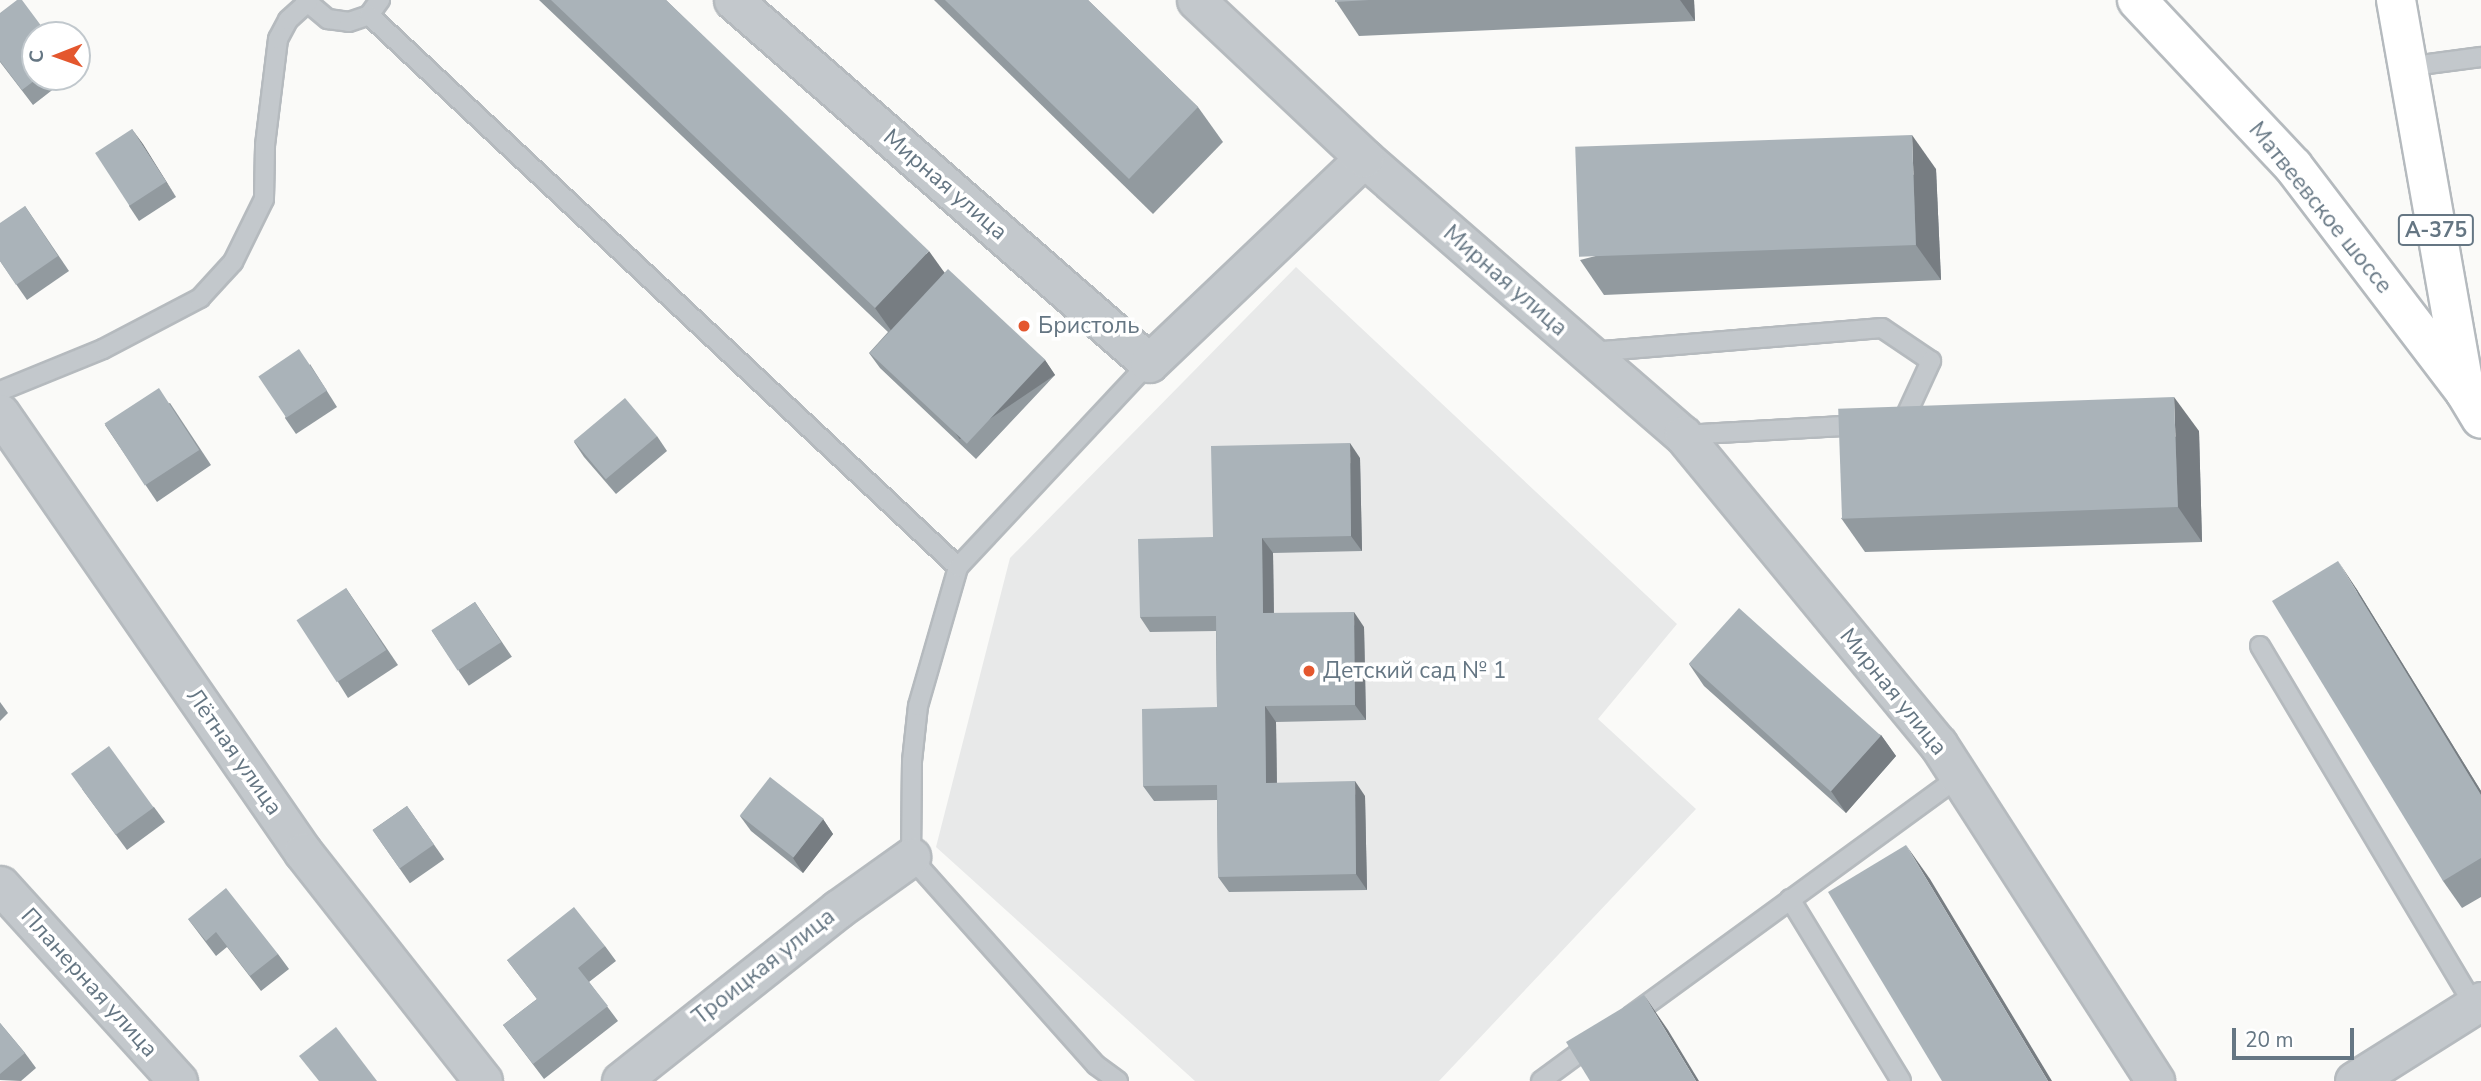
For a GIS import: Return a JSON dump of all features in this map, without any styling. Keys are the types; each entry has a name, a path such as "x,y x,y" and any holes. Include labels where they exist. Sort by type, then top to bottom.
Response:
{"main road":[{"name":"Матвеевское шоссе","path":"2137,0 2293,166 2473,406"},
{"name":"А-375","path":"2396,0 2406,67 2473,406"}],"street":[{"name":"Мирная улица","path":"733,0 1149,363"},
{"name":"Мирная улица","path":"1196,0 1364,158 1683,435 1929,734 1959,776 2155,1081"},
{"path":"1149,363 1364,158"},
{"name":"Лётная улица","path":"0,413 303,852 483,1081"},
{"name":"Троицкая улица","path":"621,1081 838,909 911,857"},
{"name":"Планерная улица","path":"0,885 178,1081"},
{"path":"2354,1081 2479,1008"}],"lane":[{"path":"0,391 92,354 200,298 233,262 264,200 265,145 278,39 288,20 307,1 328,19 349,22 369,15 380,0"},
{"path":"369,15 958,567"},
{"path":"2406,67 2481,57"},
{"path":"1588,352 1882,328 1931,361 1889,423"},
{"path":"1118,1081 1097,1065 911,857 912,761 918,706 958,567 1149,363"},
{"path":"1683,435 1930,421"},
{"path":"2260,646 2479,1008"},
{"path":"1541,1081 1959,776"},
{"path":"1790,899 1901,1081"}],"shaded area":[{"name":"Детский сад № 1","path":"1296,267 1677,624 1598,719 1696,809 1439,1081 1195,1081 936,847 1010,558"}],"building":[{"path":"17,0 22,0 38,21 21,21 21,89 0,61 0,13"},
{"path":"551,0 666,0 929,251 875,308"},
{"path":"945,0 1088,0 1198,107 1129,179"},
{"path":"1335,0 1369,0 1335,2"},
{"path":"132,129 166,182 129,206 95,153"},
{"path":"1912,135 1916,245 1579,257 1575,147"},
{"path":"25,206 58,256 16,285 0,261 0,223"},
{"path":"948,269 1045,360 967,444 870,353"},
{"path":"299,349 327,390 286,418 258,376"},
{"path":"159,388 199,450 145,485 104,423"},
{"path":"2174,397 2178,507 1842,519 1838,409"},
{"path":"625,398 657,436 606,479 574,441"},
{"path":"1350,443 1351,536 1262,538 1263,613 1354,612 1355,705 1265,706 1266,783 1355,781 1356,874 1218,877 1217,785 1143,786 1142,709 1217,707 1216,616 1140,617 1138,539 1213,537 1211,446"},
{"path":"2338,561 2481,795 2481,858 2443,881 2272,601"},
{"path":"346,588 386,650 337,682 297,620"},
{"path":"475,602 501,642 458,671 431,630"},
{"path":"1739,608 1881,736 1831,792 1689,664"},
{"path":"109,746 154,807 116,835 71,774"},
{"path":"770,777 824,819 793,857 740,816"},
{"path":"407,806 434,845 400,869 373,830"},
{"path":"1906,845 2048,1081 1942,1081 1828,892"},
{"path":"226,888 278,954 250,976 216,932 206,941 188,919"},
{"path":"574,907 605,946 578,968 608,1006 533,1064 503,1025 537,999 507,960"},
{"path":"1644,995 1696,1081 1590,1081 1566,1042"},
{"path":"0,1023 25,1053 0,1074"},
{"path":"336,1027 377,1081 319,1081 299,1056"}],"place":[{"name":"Бристоль","path":"1024,326"},
{"name":"Детский сад № 1","path":"1309,671"}]}
